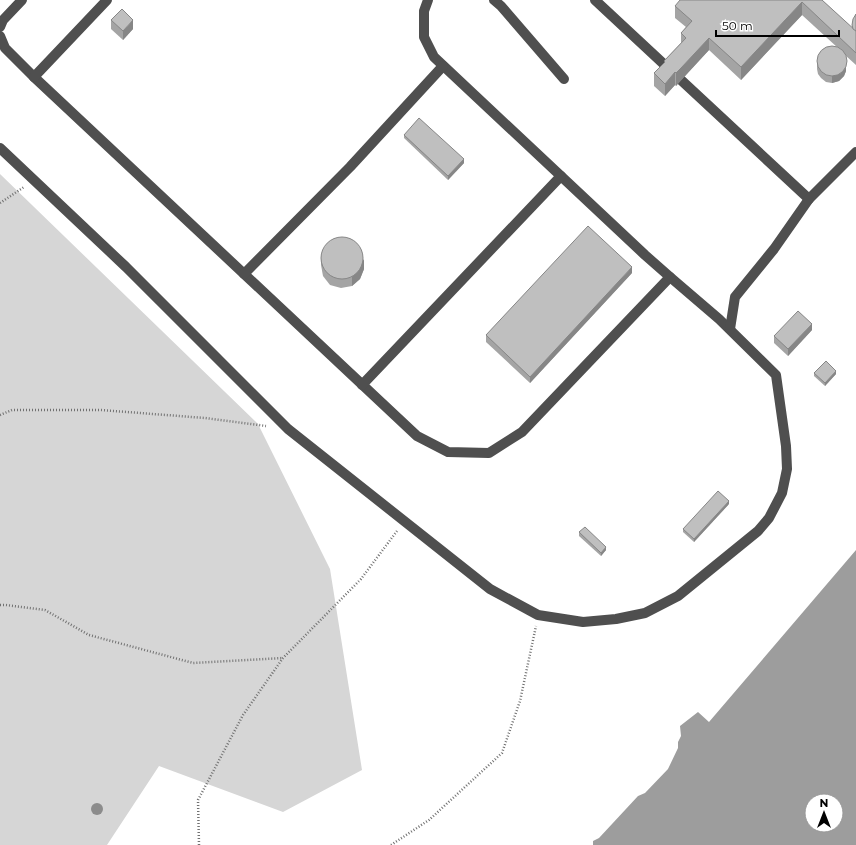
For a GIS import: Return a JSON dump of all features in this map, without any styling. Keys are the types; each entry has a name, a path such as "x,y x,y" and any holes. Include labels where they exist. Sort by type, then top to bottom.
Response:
{"lane":[{"path":"0,27 3,20 22,0"},
{"path":"34,77 107,0"},
{"path":"0,148 126,267 288,429 490,589 538,615 583,622 616,619 645,613 678,596 758,531 769,518 782,493 787,469 786,446 776,375 719,319 670,277 434,58 424,37 424,11 428,0"},
{"path":"494,0 501,6 564,79"},
{"path":"594,0 668,68"},
{"path":"0,36 5,48 34,77 362,385 417,436 448,452 488,453 522,432 670,277"},
{"path":"244,274 350,167 443,66"},
{"path":"682,80 809,199"},
{"path":"730,330 735,297 774,249 809,199 856,152"},
{"path":"362,385 560,176"}],"path":[{"path":"0,204 35,180"},
{"path":"0,415 12,410 101,410 204,418 288,429"},
{"path":"199,845 198,800 243,715 283,658 361,579 404,521"},
{"path":"0,605 45,610 89,635 193,663 283,658"},
{"path":"391,845 429,820 502,753 520,701 538,615"}],"shaded area":[{"path":"0,174 258,424 330,569 362,770 283,812 159,766 107,845 0,845"},
{"path":"856,550 856,845 593,845 593,841 599,838 638,796 645,793 668,769 678,748 678,742 681,736 680,726 698,712 709,722"}],"building":[{"path":"680,0 822,0 856,31 856,53 802,2 741,67 709,38 665,84 654,73 686,38 681,33 692,21 675,6"},
{"path":"122,9 133,20 123,31 111,20"},
{"path":"856,14 856,31 853,29 852,25"},
{"path":"832,46 842,51 847,61 842,71 832,76 822,71 817,61 822,51"},
{"path":"419,118 464,159 448,176 404,135"},
{"path":"588,226 632,267 530,377 486,335"},
{"path":"342,237 357,243 363,258 357,273 342,279 327,273 321,258 327,243"},
{"path":"798,311 812,324 788,349 774,336"},
{"path":"826,361 836,371 825,383 814,373"},
{"path":"718,491 729,501 694,539 683,529"},
{"path":"585,527 606,547 601,553 579,532"}]}
